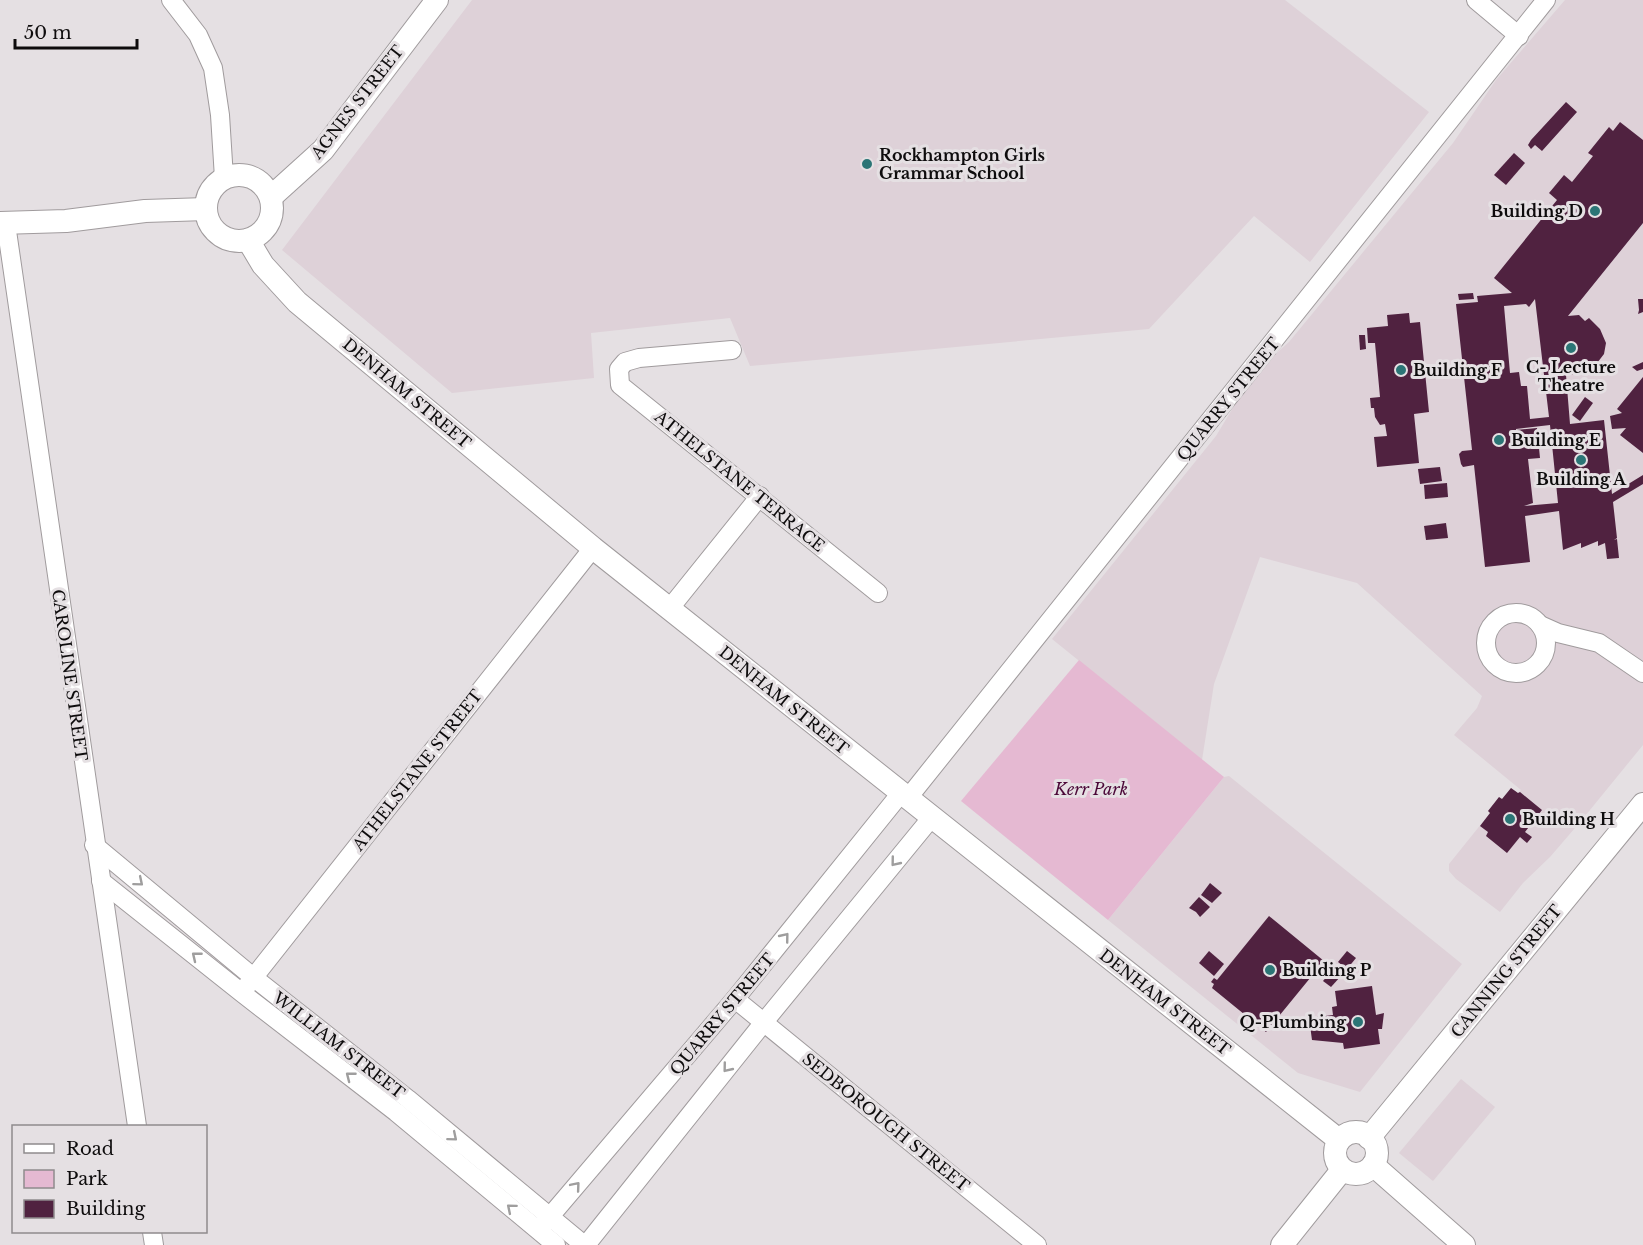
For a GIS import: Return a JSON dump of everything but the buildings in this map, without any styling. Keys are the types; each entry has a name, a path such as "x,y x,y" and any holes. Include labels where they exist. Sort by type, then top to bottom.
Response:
{"street":[{"path":"171,0 198,35 213,68 220,115 225,178"},
{"path":"1476,0 1520,36"},
{"name":"QUARRY STREET","path":"543,1224 905,796 1520,36 1546,0"},
{"name":"AGNES STREET","path":"271,197 322,150 434,2"},
{"path":"233,176 254,178 261,183 271,197 272,214 269,222 258,235 248,240 233,240 217,232 211,225 206,209 207,200 213,188 225,178 233,176"},
{"path":"3,224 66,221 145,211 206,209"},
{"name":"CAROLINE STREET","path":"3,224 137,1125"},
{"name":"DENHAM STREET","path":"248,240 263,265 297,302 593,548 1339,1140"},
{"name":"ATHELSTANE TERRACE","path":"732,350 639,358 625,362 619,369 620,385 878,593"},
{"path":"670,608 760,496"},
{"name":"ATHELSTANE STREET","path":"242,993 593,548"},
{"path":"1506,614 1525,614 1540,625 1545,633 1545,652 1533,669 1523,673 1513,673 1494,664 1486,645 1487,635 1497,619 1506,614"},
{"path":"1540,625 1558,633 1599,644 1643,673"},
{"path":"1545,652 1579,643 1593,646 1643,686"},
{"name":"CANNING STREET","path":"1369,1138 1643,804"},
{"path":"585,1245 932,817"},
{"name":"WILLIAM STREET","path":"94,845 253,977 408,1099 543,1224 556,1245"},
{"name":"WILLIAM STREET","path":"101,881 242,993 543,1224 585,1245"},
{"name":"SEDBOROUGH STREET","path":"735,999 1037,1245"},
{"path":"1354,1133 1361,1133 1369,1138 1376,1150 1373,1165 1362,1173 1354,1174 1342,1170 1335,1157 1339,1140 1354,1133"},
{"path":"1373,1165 1464,1245"},
{"path":"1282,1245 1342,1170"}],"shaded area":[{"name":"Rockhampton Girls Grammar School","path":"472,0 1285,0 1429,112 1310,262 1254,216 1149,329 750,366 730,318 591,333 594,378 452,393 282,250"},
{"path":"1565,0 1643,0 1643,745 1581,821 1550,857 1523,883 1500,912 1456,879 1449,871 1449,864 1490,813 1488,811 1499,797 1502,799 1511,788 1518,793 1521,790 1454,735 1477,708 1482,696 1357,583 1260,557 1214,684 1202,760 1052,639 1216,436 1234,406 1270,359 1289,342 1453,143 1496,80"},
{"path":"1229,776 1462,964 1360,1092 1298,1073 1108,920 1224,777"},
{"path":"1461,1079 1495,1107 1433,1181 1399,1153"}],"green space":[{"name":"Kerr Park","path":"1079,660 1224,777 1108,920 961,801"}],"place":[{"name":"Rockhampton Girls Grammar School","path":"867,164"},
{"name":"Building D","path":"1595,211"},
{"name":"C- Lecture Theatre","path":"1571,348"},
{"name":"Building F","path":"1401,370"},
{"name":"Building E","path":"1499,440"},
{"name":"Building A","path":"1581,460"},
{"name":"Building H","path":"1510,819"},
{"name":"Building P","path":"1270,970"},
{"name":"Q-Plumbing","path":"1358,1022"}]}
